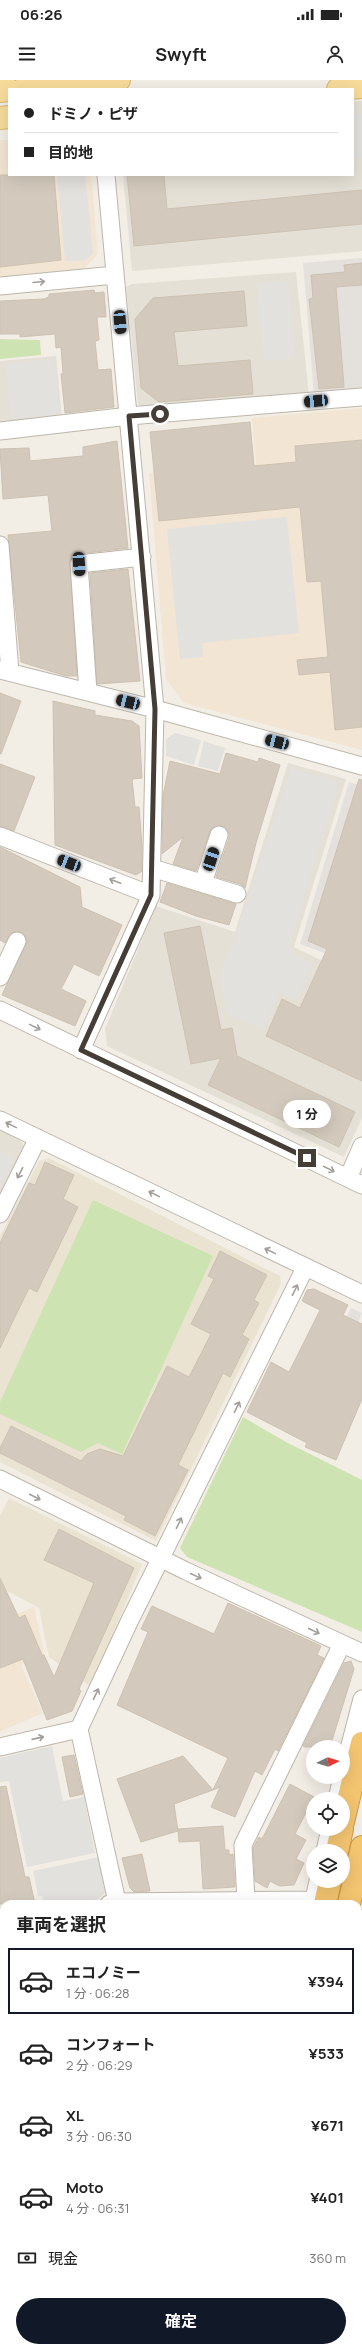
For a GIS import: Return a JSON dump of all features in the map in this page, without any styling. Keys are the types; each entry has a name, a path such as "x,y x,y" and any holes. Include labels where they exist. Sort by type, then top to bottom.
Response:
{"highway":[{"path":"350,1793 362,1743"},
{"path":"350,1900 362,1847"},
{"path":"320,1900 326,1888"}],"main road":[{"path":"37,88 95,84 119,80"},
{"path":"350,88 362,87"}],"street":[{"path":"81,1050 151,895 152,868 155,709 106,176"},
{"path":"0,286 115,275"},
{"path":"0,431 129,416 362,397"},
{"path":"0,545 5,671 155,709 362,766"},
{"path":"88,692 79,564 142,557"},
{"path":"203,883 219,835"},
{"path":"0,836 151,895"},
{"path":"152,868 237,894"},
{"path":"0,977 17,941"},
{"path":"0,1010 355,1181 362,1146"},
{"path":"0,1120 305,1268 362,1294"},
{"path":"0,1214 38,1138"},
{"path":"112,1900 79,1729 130,1620 305,1268"},
{"path":"0,1479 362,1653"},
{"path":"246,1900 243,1845 342,1644"},
{"path":"350,1745 362,1699"},
{"path":"0,1747 79,1729"},
{"path":"318,1888 319,1900"}],"shaded area":[{"path":"362,101 362,251 132,271 123,176 354,176 354,102"},
{"path":"354,114 362,114 362,158 354,158"},
{"path":"0,140 8,140 8,176 91,176 98,254 84,269 0,277"},
{"path":"57,176 85,176 93,253 86,260 65,261"},
{"path":"362,258 362,390 314,395 303,263"},
{"path":"296,272 309,396 146,410 138,404 126,287 132,284"},
{"path":"288,282 295,358 264,361 257,283"},
{"path":"56,356 62,418 0,423 0,361"},
{"path":"54,359 60,414 11,419 6,364"},
{"path":"362,408 362,750 184,703 166,679 149,473 256,464 252,418"},
{"path":"287,517 299,633 202,643 203,657 180,659 167,529"},
{"path":"175,733 201,740 194,765 166,756 166,739"},
{"path":"204,741 225,748 218,771 198,766"},
{"path":"288,763 346,779 294,947 362,980 362,1118 344,1157 107,1046 105,1029 156,906 235,932"},
{"path":"291,768 339,782 289,946 293,954 313,964 297,1000 279,993 263,1029 226,1013 220,973 234,941"},
{"path":"349,782 362,786 362,967 300,944"},
{"path":"0,1127 17,1135 25,1148 0,1197"},
{"path":"0,1152 14,1158 0,1187"},
{"path":"49,1158 280,1276 281,1284 156,1541 0,1462 0,1236 39,1161"},
{"path":"351,1308 362,1313 354,1332 342,1327"},
{"path":"9,1498 142,1564 91,1687 49,1657 39,1608 0,1587 0,1516"},
{"path":"34,1607 44,1653 21,1665 43,1713 1,1731 0,1734 0,1621"},
{"path":"52,1746 63,1801 84,1797 95,1853 27,1867 9,1781 0,1782 0,1758"},
{"path":"99,1857 106,1891 99,1899 94,1900 43,1900 42,1896 38,1896 33,1871"}],"green space":[{"path":"0,339 40,340 41,355 0,359"},
{"path":"93,1200 213,1256 122,1454 98,1443 81,1452 0,1414 0,1402"},
{"path":"243,1417 286,1442 362,1480 362,1632 187,1557 180,1548"}],"building":[{"path":"0,175 54,176 61,260 0,267"},
{"path":"127,176 164,176 167,209 362,190 362,224 134,246"},
{"path":"362,263 362,285 336,287 344,387 319,389 309,299 313,298 311,275 345,272 344,265"},
{"path":"94,290 95,293 104,292 106,317 97,317 99,340 95,341 98,370 111,369 114,407 65,413 61,374 63,373 61,347 56,348 55,334 20,337 20,334 0,334 0,301 44,299 49,297 49,294"},
{"path":"244,291 247,326 174,332 178,366 250,360 253,394 159,402 141,388 135,319 153,298"},
{"path":"250,422 254,466 296,462 295,446 362,440 362,727 335,730 330,672 299,675 297,660 328,657 321,581 307,582 300,507 159,521 150,432"},
{"path":"117,441 128,548 78,554 70,560 77,676 66,676 21,662 8,535 52,531 48,495 3,499 0,449 29,448 30,461 83,456 83,447"},
{"path":"128,569 140,681 97,684 90,573"},
{"path":"0,693 21,701 1,754 0,754"},
{"path":"53,701 95,711 95,715 132,721 139,726 142,778 132,779 135,807 139,807 142,847 142,871 136,875 55,845"},
{"path":"226,753 258,762 259,758 280,765 256,843 245,888 240,884 216,877 229,838 229,833 223,826 217,825 210,831 196,871 173,864 183,837 162,854 163,796 170,761 220,774"},
{"path":"0,764 35,777 14,831 0,826"},
{"path":"359,779 362,780 362,1081 266,1036 282,999 300,1008 327,949 308,941"},
{"path":"0,847 80,887 82,907 122,925 99,976 74,964 61,989 86,1001 75,1026 2,995 27,941 25,935 17,931 11,933 5,943 0,940"},
{"path":"167,883 236,904 229,925 196,916 160,902"},
{"path":"200,926 221,1030 232,1028 237,1056 355,1112 339,1147 208,1085 221,1058 191,1064 164,933"},
{"path":"45,1162 74,1175 63,1199 78,1207 37,1292 29,1288 0,1348 0,1243 29,1183 35,1185"},
{"path":"220,1251 267,1275 254,1300 259,1303 242,1335 249,1339 230,1377 223,1373 178,1465 188,1470 155,1536 124,1520 126,1516 0,1453 0,1448 11,1426 81,1461 87,1454 100,1449 123,1456 167,1366 189,1377 211,1334 191,1324 214,1279 208,1276"},
{"path":"314,1289 348,1305 343,1315 362,1324 362,1399 336,1460 305,1447 307,1443 247,1412 271,1362 289,1372 320,1310 302,1301 307,1290"},
{"path":"59,1529 134,1568 79,1689 81,1691 72,1711 47,1720 23,1659 0,1668 0,1578 19,1618 25,1615 42,1655 44,1655 54,1677 94,1583 44,1560"},
{"path":"228,1603 321,1646 317,1655 324,1658 278,1751 275,1749 262,1775 255,1771 235,1817 211,1807 220,1787 213,1790 228,1758 117,1705 148,1632 141,1629 152,1606 214,1634"},
{"path":"351,1661 354,1669 332,1740 306,1740 305,1747 303,1746 344,1663"},
{"path":"74,1755 83,1794 70,1797 62,1757"},
{"path":"183,1756 213,1790 174,1804 178,1831 141,1842 117,1779"},
{"path":"290,1784 306,1793 306,1813 295,1834 306,1840 296,1859 304,1863 294,1885 279,1886 270,1881 267,1888 255,1881 253,1848 259,1837 262,1839"},
{"path":"6,1786 25,1877 29,1877 34,1900 0,1900 0,1787"},
{"path":"223,1826 225,1850 229,1850 229,1855 233,1854 235,1887 203,1889 200,1841 179,1842 178,1829"},
{"path":"142,1854 150,1891 134,1892 130,1888 122,1858"}],"route":[{"path":"160,414 129,416 155,709 151,895 81,1050 307,1158"}]}
